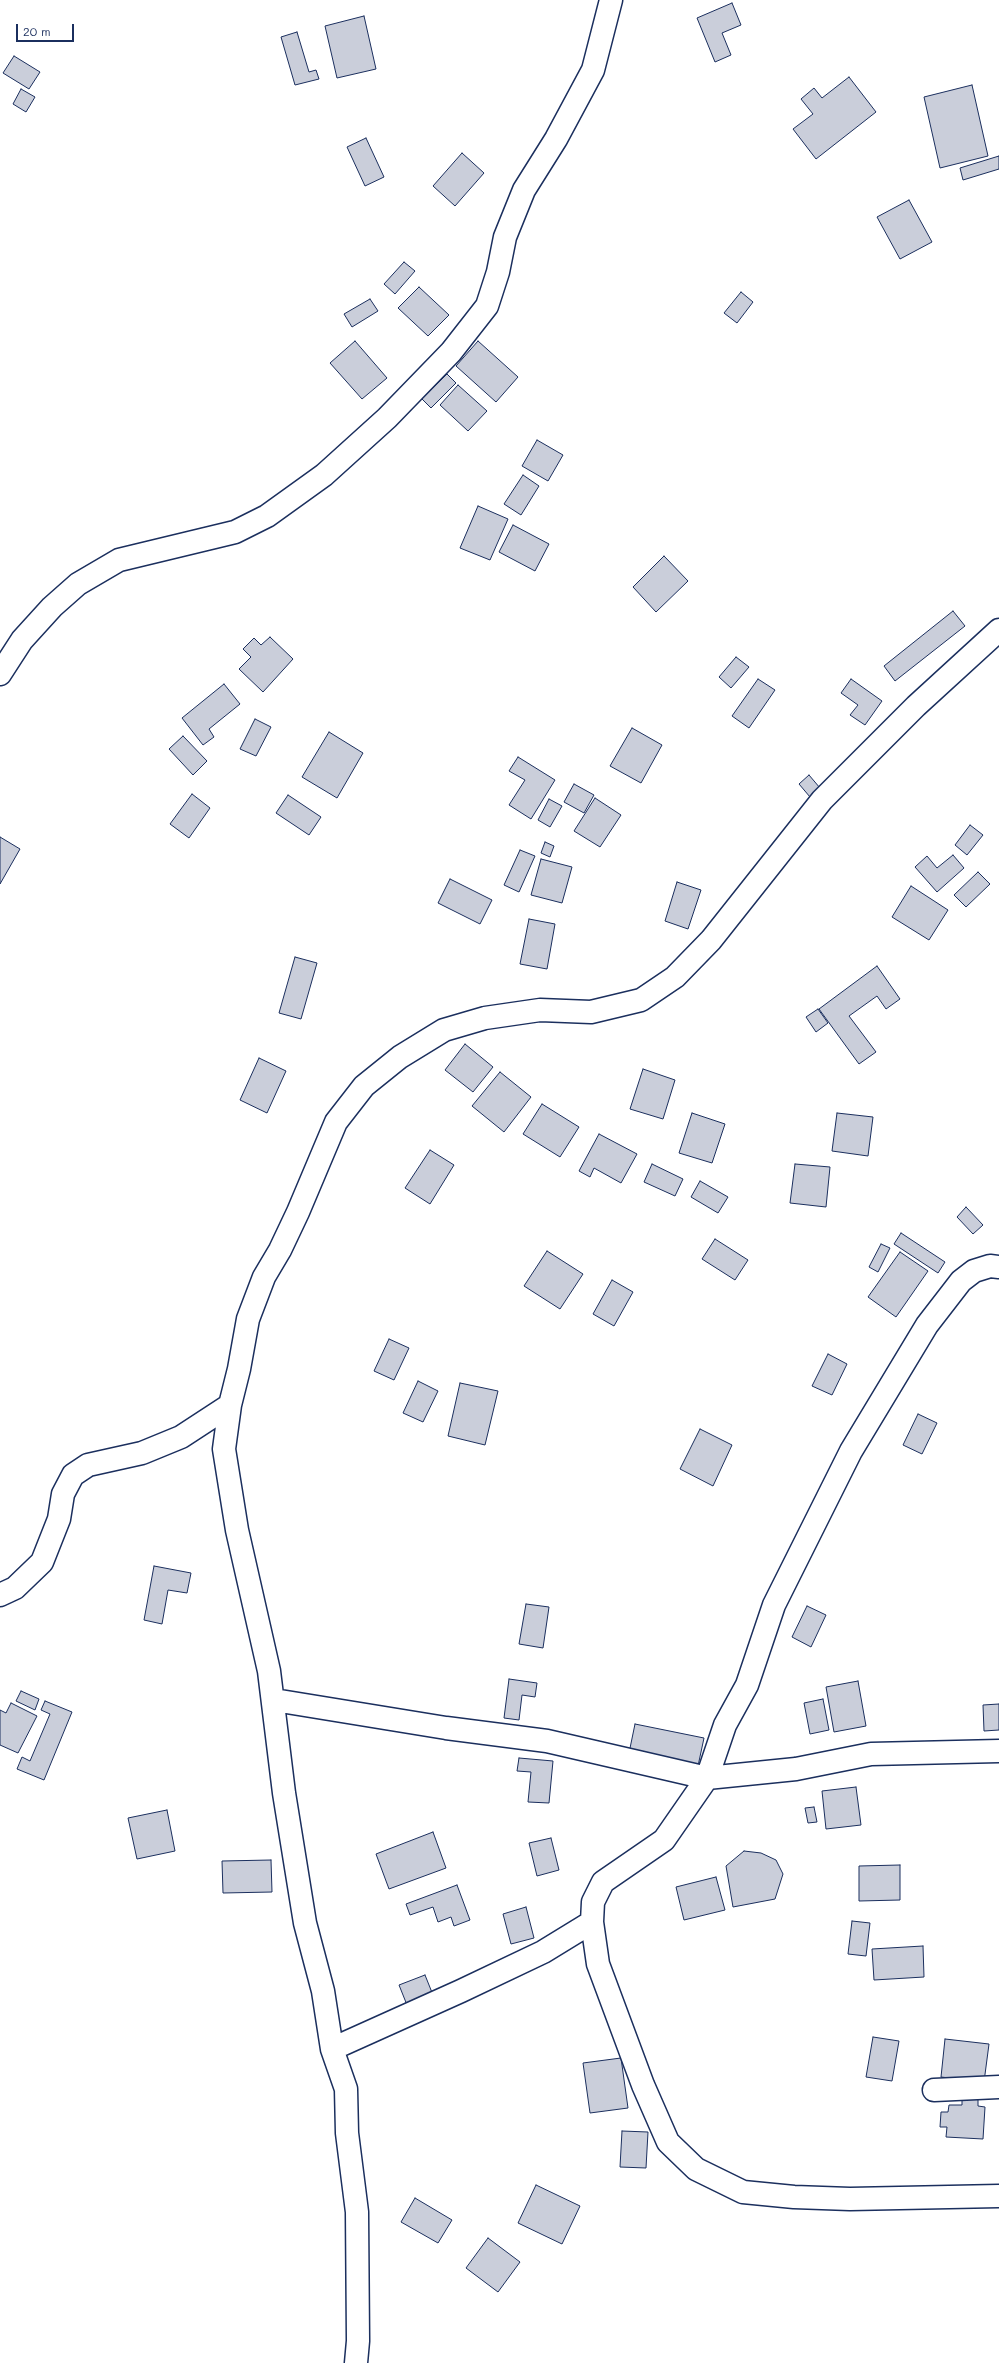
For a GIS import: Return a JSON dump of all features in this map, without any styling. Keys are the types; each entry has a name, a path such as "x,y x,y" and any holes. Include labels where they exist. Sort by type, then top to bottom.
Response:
{"street":[{"path":"0,674 22,640 52,607 78,584 119,560 236,532 267,516 324,475 370,434 451,352 487,306 498,272 505,237 524,190 556,139 593,70 611,0"},
{"path":"356,2363 358,2341 357,2212 347,2133 346,2089 332,2049 323,1991 305,1923 284,1793 274,1700 237,1530 224,1449 230,1405 239,1369 248,1319 264,1277 280,1250 298,1212 336,1122 364,1086 400,1057 444,1030 485,1018 540,1010 591,1012 641,1000 675,977 711,940 822,800 916,706 999,630"},
{"path":"999,1267 990,1266 974,1271 961,1281 927,1325 852,1451 774,1605 747,1685 725,1725 707,1778 664,1840 602,1882 593,1902 592,1922 598,1964 611,2003 643,2085 668,2142 696,2169 743,2192 794,2197 850,2199 999,2196"},
{"path":"0,1595 15,1588 42,1562 59,1519 63,1494 73,1475 88,1464 142,1453 181,1437 230,1405"},
{"path":"274,1700 446,1728 547,1741 707,1778 796,1768 871,1754 999,1751"},
{"path":"332,2049 461,1992 542,1952 592,1922"},
{"path":"934,2090 999,2087"}],"building":[{"path":"732,3 741,25 722,33 731,55 715,62 697,18"},
{"path":"364,16 376,69 337,78 325,26"},
{"path":"297,32 309,72 316,70 319,79 295,85 281,37"},
{"path":"14,56 40,72 29,89 3,73"},
{"path":"849,77 876,112 816,159 793,129 813,114 801,99 814,88 822,98"},
{"path":"972,85 988,156 940,168 924,97"},
{"path":"21,89 35,97 26,112 13,104"},
{"path":"366,138 384,177 365,186 347,147"},
{"path":"462,153 484,173 455,206 433,186"},
{"path":"999,156 999,169 963,180 960,168"},
{"path":"909,200 932,242 900,259 877,217"},
{"path":"404,262 415,271 395,294 384,284"},
{"path":"419,287 449,315 428,336 398,308"},
{"path":"741,292 753,302 737,323 724,313"},
{"path":"370,299 378,311 352,327 344,314"},
{"path":"355,341 387,378 362,399 330,363"},
{"path":"478,341 518,377 496,402 456,366"},
{"path":"447,374 456,383 431,408 422,399"},
{"path":"458,385 487,411 468,431 440,405"},
{"path":"537,440 563,455 548,481 522,466"},
{"path":"523,475 539,486 521,515 504,504"},
{"path":"478,506 508,519 490,560 460,548"},
{"path":"513,525 549,544 535,571 499,552"},
{"path":"664,556 688,581 656,612 633,587"},
{"path":"953,611 965,626 895,681 884,666"},
{"path":"270,637 293,659 263,692 239,669 251,657 243,649 254,638 261,645"},
{"path":"736,657 749,667 731,688 719,677"},
{"path":"758,679 775,690 749,728 732,716"},
{"path":"851,679 882,701 865,725 850,715 858,705 841,693"},
{"path":"224,684 240,704 209,729 214,737 203,745 182,718"},
{"path":"255,719 271,727 256,756 240,749"},
{"path":"632,728 662,745 641,783 610,766"},
{"path":"329,732 363,753 337,798 302,777"},
{"path":"183,736 207,761 193,775 169,749"},
{"path":"518,757 555,780 531,819 509,805 525,780 509,771"},
{"path":"809,775 820,788 810,797 799,784"},
{"path":"574,784 594,795 584,813 564,802"},
{"path":"192,794 210,808 189,838 170,824"},
{"path":"288,795 321,817 309,835 276,813"},
{"path":"595,798 621,815 600,847 574,831"},
{"path":"549,799 562,806 550,827 538,820"},
{"path":"970,825 983,835 967,855 955,845"},
{"path":"0,837 20,849 0,884"},
{"path":"545,842 554,846 550,857 541,853"},
{"path":"520,850 535,856 519,892 504,885"},
{"path":"953,855 964,868 937,892 915,867 927,856 937,868"},
{"path":"541,859 572,867 562,903 531,895"},
{"path":"978,872 990,884 966,907 954,895"},
{"path":"450,879 492,900 480,924 438,903"},
{"path":"677,882 701,890 688,929 665,921"},
{"path":"911,886 948,910 929,940 892,917"},
{"path":"529,919 555,924 547,969 520,964"},
{"path":"295,957 317,963 301,1019 279,1013"},
{"path":"877,966 900,999 886,1009 877,996 849,1016 876,1052 859,1064 819,1009"},
{"path":"818,1009 828,1023 816,1032 806,1017"},
{"path":"465,1044 493,1067 473,1092 445,1070"},
{"path":"259,1058 286,1071 267,1113 240,1100"},
{"path":"643,1069 675,1080 663,1119 630,1109"},
{"path":"500,1072 531,1097 504,1132 472,1106"},
{"path":"542,1104 579,1127 560,1157 523,1134"},
{"path":"692,1113 725,1124 712,1163 679,1153"},
{"path":"837,1113 873,1117 868,1156 832,1151"},
{"path":"599,1134 637,1154 621,1183 594,1168 590,1177 579,1171"},
{"path":"430,1150 454,1165 430,1204 405,1188"},
{"path":"652,1164 683,1179 675,1196 644,1182"},
{"path":"795,1164 830,1167 826,1207 790,1203"},
{"path":"700,1181 728,1197 718,1213 691,1197"},
{"path":"966,1207 983,1225 973,1234 957,1217"},
{"path":"901,1233 945,1262 938,1273 894,1244"},
{"path":"715,1239 748,1260 735,1280 702,1259"},
{"path":"881,1244 890,1248 878,1272 869,1267"},
{"path":"547,1251 583,1274 560,1309 524,1286"},
{"path":"900,1252 928,1271 896,1317 868,1297"},
{"path":"612,1280 633,1292 614,1326 593,1314"},
{"path":"389,1339 409,1348 394,1380 374,1371"},
{"path":"828,1354 847,1364 832,1395 812,1386"},
{"path":"418,1381 438,1391 423,1422 403,1413"},
{"path":"460,1383 498,1391 485,1445 448,1436"},
{"path":"918,1414 937,1423 922,1454 903,1445"},
{"path":"700,1429 732,1445 713,1486 680,1469"},
{"path":"154,1566 191,1573 187,1593 168,1590 162,1624 144,1620"},
{"path":"526,1604 549,1607 543,1648 519,1644"},
{"path":"807,1606 826,1615 811,1647 792,1637"},
{"path":"509,1679 537,1683 535,1697 522,1695 519,1720 504,1718"},
{"path":"858,1681 866,1726 834,1732 826,1687"},
{"path":"21,1691 39,1699 35,1710 16,1701"},
{"path":"823,1699 829,1730 810,1734 804,1703"},
{"path":"45,1701 72,1712 44,1780 17,1769 22,1757 30,1761 50,1714 41,1710"},
{"path":"11,1703 37,1716 18,1753 0,1745 0,1710 6,1713"},
{"path":"999,1704 999,1730 984,1731 983,1705"},
{"path":"635,1724 704,1738 698,1766 629,1753"},
{"path":"519,1758 553,1761 549,1803 528,1802 531,1772 517,1771"},
{"path":"856,1787 861,1825 826,1829 822,1791"},
{"path":"814,1807 817,1822 808,1823 805,1808"},
{"path":"167,1810 175,1851 137,1859 128,1818"},
{"path":"433,1832 446,1868 389,1889 376,1854"},
{"path":"551,1838 559,1870 537,1876 529,1843"},
{"path":"744,1851 761,1853 776,1860 783,1874 775,1899 733,1907 726,1866"},
{"path":"271,1860 272,1892 223,1893 222,1861"},
{"path":"900,1865 900,1900 859,1901 859,1866"},
{"path":"716,1877 725,1910 684,1920 676,1887"},
{"path":"457,1885 470,1920 454,1926 451,1917 438,1922 433,1907 410,1915 406,1904"},
{"path":"526,1907 534,1938 511,1944 503,1914"},
{"path":"852,1921 870,1923 866,1956 848,1954"},
{"path":"923,1946 924,1977 874,1980 872,1949"},
{"path":"425,1975 435,2000 409,2010 399,1985"},
{"path":"873,2037 899,2041 892,2081 866,2077"},
{"path":"945,2039 989,2044 984,2082 941,2077"},
{"path":"621,2058 628,2108 590,2113 583,2063"},
{"path":"962,2098 978,2099 978,2106 985,2107 983,2139 946,2137 947,2127 940,2127 941,2112 948,2112 949,2105 962,2105"},
{"path":"622,2131 648,2132 646,2168 620,2167"},
{"path":"536,2185 580,2206 562,2244 518,2223"},
{"path":"415,2198 452,2220 438,2243 401,2222"},
{"path":"488,2238 520,2262 498,2292 466,2268"}]}
